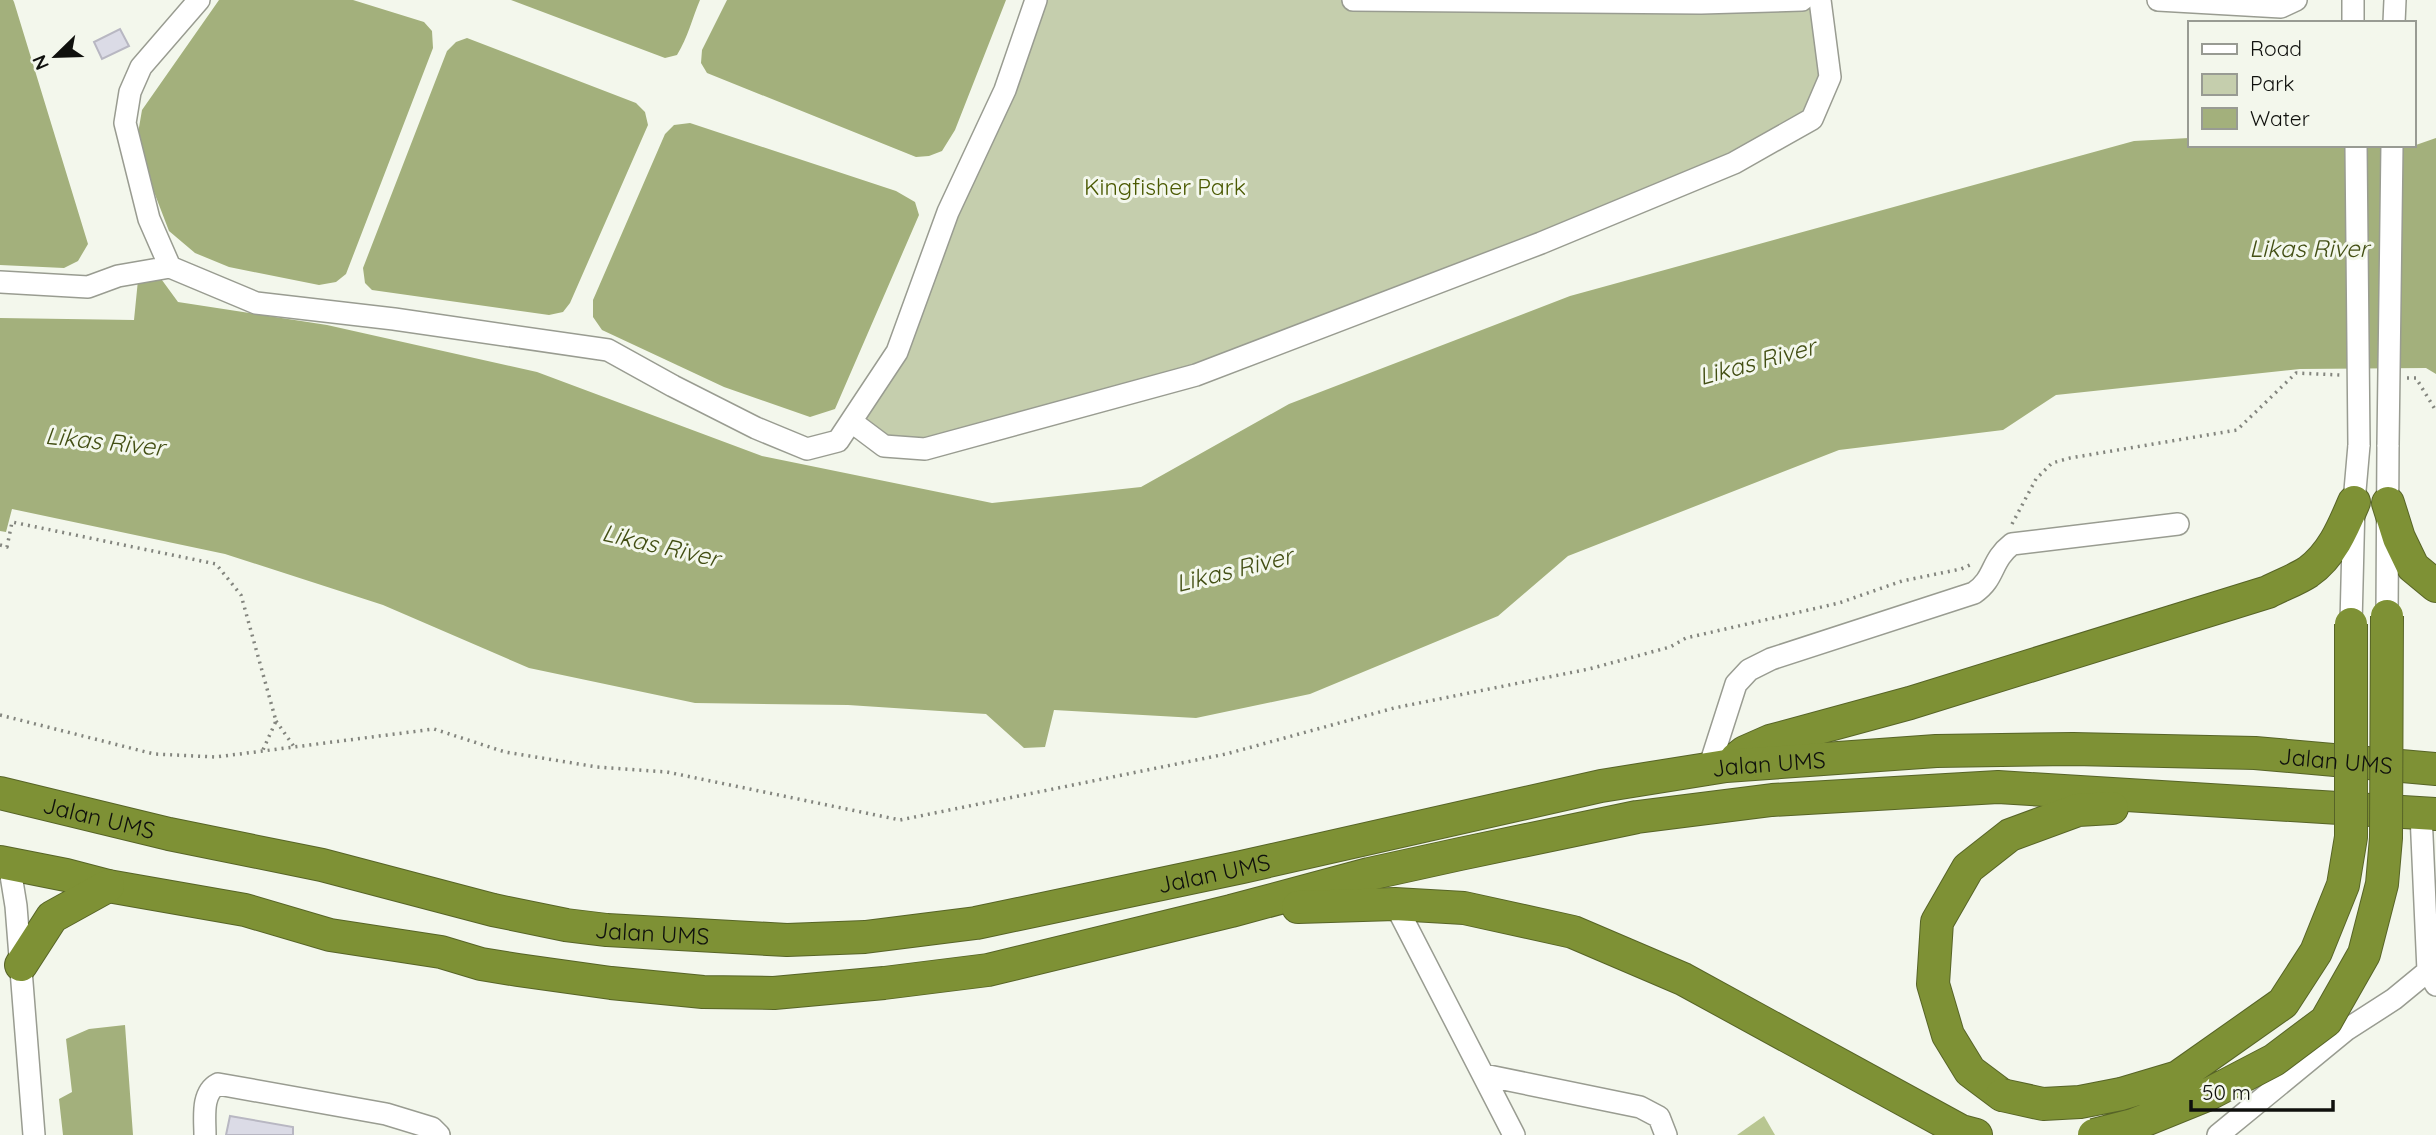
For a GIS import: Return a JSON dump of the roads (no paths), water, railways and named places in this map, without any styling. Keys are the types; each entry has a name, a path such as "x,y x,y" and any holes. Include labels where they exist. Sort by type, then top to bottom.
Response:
{"highway":[{"path":"1717,767 1770,741 1910,703 2268,592 2309,571 2326,554 2340,536 2354,502"},
{"path":"2388,503 2399,538 2413,567 2436,586"},
{"path":"2094,1135 2133,1125 2207,1095 2274,1060 2326,1021 2364,954 2382,884 2386,838 2387,616"},
{"path":"2197,801 2078,810 2010,835 1968,868 1937,922 1933,984 1948,1035 1970,1071 2002,1095 2043,1104 2080,1102 2121,1094 2178,1077 2283,1003 2316,952 2343,886 2351,837 2351,624"},
{"name":"Jalan UMS","path":"0,793 169,834 322,865 493,911 566,925 659,934 787,940 865,937 976,923 1242,867 1601,786 1717,767 1936,751 2073,749 2255,753 2436,769"},
{"name":"Jalan UMS","path":"3,857 108,886 246,910 330,935 441,952 493,966 611,983 703,992 774,993 988,970 1231,911 1369,874 1637,817 1772,800 1998,787 2429,814"},
{"path":"21,965 52,917 108,886"},
{"path":"1231,911 1395,904 1464,908 1573,932 1683,979 1961,1131 1976,1135"}],"street":[{"path":"170,267 149,219 125,123 130,92 141,67 199,0"},
{"path":"0,282 88,287 118,276 170,267 256,303 394,318 608,350 685,393 756,428 807,449 838,441 897,352 948,212 1005,90 1036,0"},
{"path":"1353,0 1802,0"},
{"path":"852,422 884,446 925,449 1196,375 1541,243 1734,163 1812,120 1830,77 1819,0"},
{"path":"2158,0 2289,3"},
{"path":"2353,0 2353,21"},
{"path":"2394,21 2395,0"},
{"path":"2351,624 2354,502 2359,445 2356,147"},
{"path":"2387,616 2392,147"},
{"path":"1717,767 1736,684 1749,670 1771,659 1974,593 1984,587 1991,577 1995,562 2012,544 2178,524"},
{"path":"2218,1135 2346,1030 2393,999 2432,978 2429,814"},
{"path":"3,857 21,965 34,1135"},
{"path":"1395,904 1514,1135"},
{"path":"1484,1074 1640,1107 1659,1117 1666,1135"},
{"path":"205,1135 205,1102 211,1088 218,1084 386,1114 432,1128 439,1135"}],"water":[{"path":"0,0 14,2 88,244 78,261 64,268 0,265"},
{"path":"219,0 353,0 424,22 432,31 433,48 346,274 336,282 319,285 229,267 195,253 169,231 136,145 142,110"},
{"path":"511,0 700,0 677,55 665,58"},
{"path":"727,0 1006,0 955,130 942,151 916,157 707,73 701,63 702,50"},
{"path":"467,38 636,103 645,112 648,125 570,303 563,312 549,315 372,290 365,283 363,268 447,51 456,42"},
{"path":"690,123 896,191 915,202 919,215 835,409 810,417 724,387 602,330 593,317 593,300 665,134 674,125"},
{"name":"Likas River","path":"2188,138 2188,147 2415,147 2436,138 2436,374 2426,368 2300,369 2056,395 2003,430 1839,450 1568,556 1498,616 1310,694 1196,718 1054,710 1045,747 1024,748 986,714 848,705 695,703 529,668 383,605 225,554 12,509 6,532 0,531 0,318 134,320 138,280 159,276 178,302 327,325 537,372 762,456 992,503 1141,487 1289,404 1570,296 2134,141"},
{"path":"125,1025 133,1135 63,1135 59,1099 72,1092 66,1039 89,1029"}],"park label":[{"name":"Kingfisher Park","path":"1165,186"}]}
